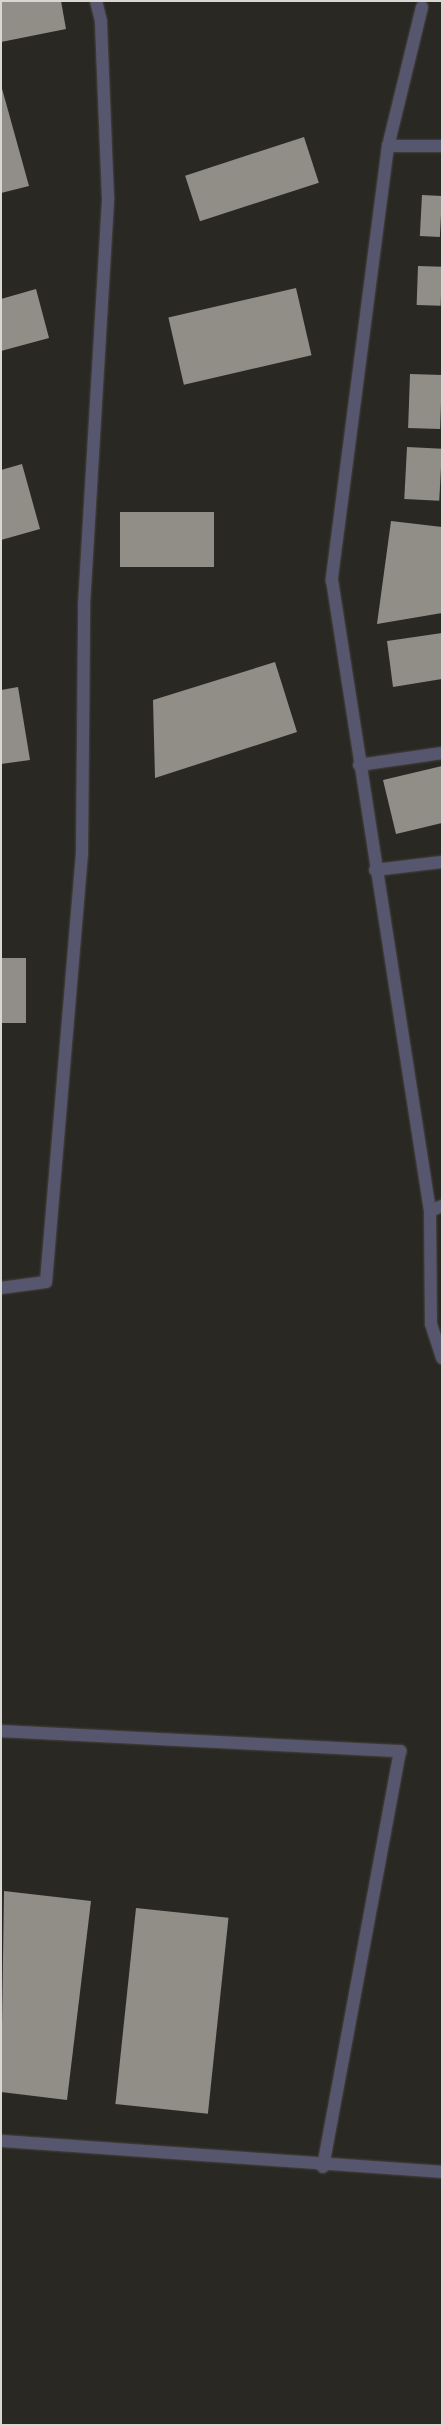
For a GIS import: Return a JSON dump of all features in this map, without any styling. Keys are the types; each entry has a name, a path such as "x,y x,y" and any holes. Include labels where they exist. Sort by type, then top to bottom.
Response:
{"street":[{"path":"1,1288 46,1282 82,852 84,605 108,198 101,21 96,1"},
{"path":"423,3 388,146 332,580 358,765 436,1208 431,1324 442,1358"},
{"path":"388,146 442,146"},
{"path":"358,765 442,754"},
{"path":"376,870 442,862"},
{"path":"1,1731 400,1751 323,2167"},
{"path":"1,2141 323,2167 442,2172"}],"building":[{"path":"1,1 61,1 66,29 1,42"},
{"path":"1,85 29,186 1,193"},
{"path":"304,137 319,183 200,221 185,176"},
{"path":"422,195 442,196 440,237 420,236"},
{"path":"418,266 442,267 441,306 417,305"},
{"path":"296,288 312,355 184,385 168,317"},
{"path":"36,289 49,338 1,351 1,299"},
{"path":"410,374 442,375 440,429 408,428"},
{"path":"407,447 442,449 439,501 404,499"},
{"path":"22,464 40,529 1,540 1,470"},
{"path":"120,512 214,512 214,567 120,567"},
{"path":"391,521 442,527 442,613 377,624"},
{"path":"442,633 442,679 393,687 387,641"},
{"path":"275,662 297,732 155,778 153,700"},
{"path":"18,687 30,760 1,764 1,690"},
{"path":"442,766 442,823 396,834 383,780"},
{"path":"1,958 26,958 26,1023 1,1023"},
{"path":"4,1891 91,1901 67,2100 1,2092"},
{"path":"136,1908 228,1918 208,2114 115,2104"}]}
